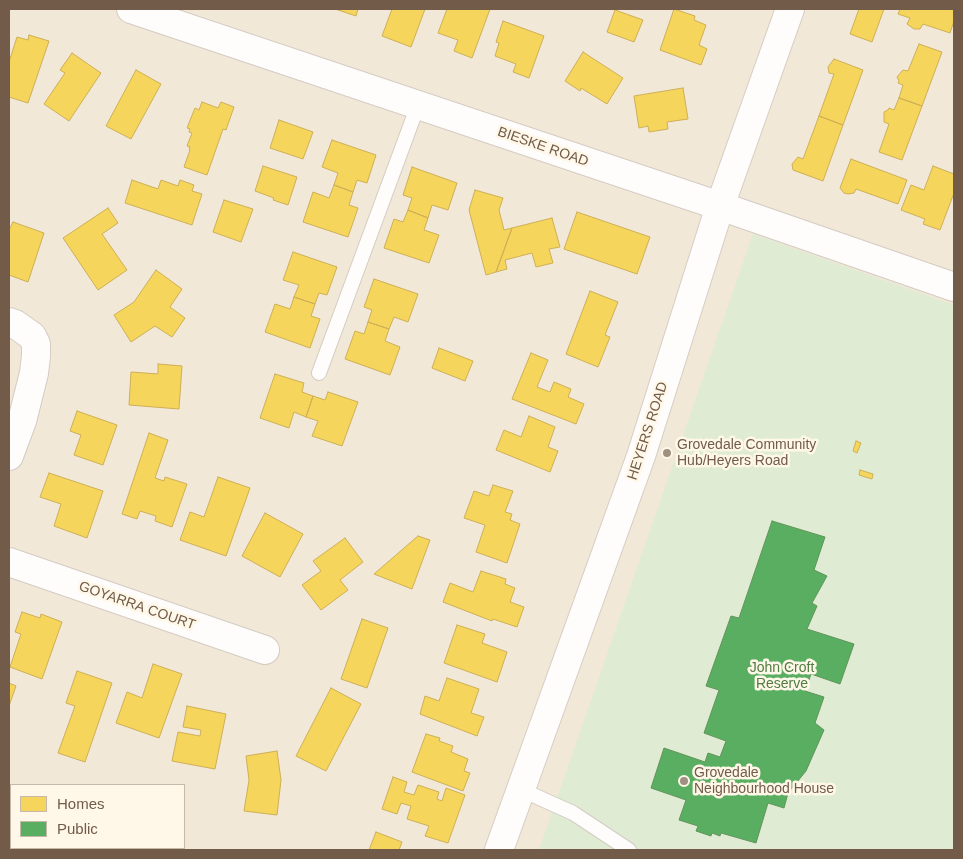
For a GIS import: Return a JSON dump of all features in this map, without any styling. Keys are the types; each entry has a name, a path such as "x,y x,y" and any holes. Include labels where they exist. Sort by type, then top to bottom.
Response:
{"street":[{"name":"BIESKE ROAD","path":"131,9 720,206 954,287"},
{"name":"HEYERS ROAD","path":"499,850 641,456 720,206 790,9"},
{"path":"9,322 32,336 36,344 36,356 34,373 22,421 9,456"},
{"name":"GOYARRA COURT","path":"9,562 265,650"}],"lane":[{"path":"319,373 418,105"},
{"path":"522,790 573,813 629,850"}],"shaded area":[{"path":"9,9 954,9 954,850 9,850"}],"green space":[{"name":"John Croft Reserve","path":"753,234 954,305 954,850 539,850"}],"building: Homes":[{"path":"335,9 358,9 356,16"},
{"path":"392,9 425,9 411,47 382,36"},
{"path":"447,9 490,9 472,58 454,51 458,40 438,33"},
{"path":"674,9 695,16 694,20 706,25 699,45 707,49 701,65 660,50"},
{"path":"859,9 884,9 872,42 850,34"},
{"path":"900,9 954,9 954,21 950,33 923,24 920,29 914,29 907,24 910,18 898,14"},
{"path":"615,10 643,20 634,42 607,32"},
{"path":"503,21 544,36 529,78 513,72 516,64 495,56 499,43 496,42"},
{"path":"29,35 49,41 28,103 9,97 9,62 17,37 28,40"},
{"path":"919,44 942,52 922,106 899,98 903,85 898,83 897,77 903,70 908,71"},
{"path":"583,52 623,78 607,104 581,88 580,91 565,81"},
{"path":"72,53 101,73 69,121 44,104 65,73 60,70"},
{"path":"834,59 863,70 843,125 819,116 834,74 829,73 828,67"},
{"path":"136,70 161,84 131,139 106,126"},
{"path":"683,88 688,119 667,122 668,129 649,132 648,126 639,128 634,96"},
{"path":"899,98 922,106 902,160 879,152 889,124 884,122 884,112 889,108 894,110"},
{"path":"202,102 218,108 221,102 234,107 226,130 223,129 207,175 184,167 190,150 190,147 187,146 192,133 187,128 195,108 199,110"},
{"path":"819,116 843,125 823,181 793,170 792,164 798,157 803,159"},
{"path":"279,120 313,132 303,159 270,148"},
{"path":"332,140 376,155 367,183 357,180 353,192 334,185 338,173 322,167"},
{"path":"851,159 907,180 898,204 856,189 854,193 844,193 840,188"},
{"path":"263,166 297,177 288,205 255,191"},
{"path":"933,166 954,174 954,193 940,230 923,224 925,219 901,210 911,185 924,190"},
{"path":"412,167 457,183 448,210 432,205 428,218 408,210 412,198 403,195"},
{"path":"132,180 158,189 161,180 178,186 180,180 194,185 192,191 202,194 192,225 125,203"},
{"path":"334,185 353,192 349,205 358,208 348,237 303,222 313,192 329,198"},
{"path":"475,190 503,198 499,210 504,230 512,228 496,272 486,275 469,210"},
{"path":"224,200 253,209 241,242 213,232"},
{"path":"108,208 118,223 102,234 127,270 98,290 63,238"},
{"path":"408,210 428,218 424,230 439,235 429,263 384,248 394,219 403,222"},
{"path":"577,212 650,237 637,274 564,249"},
{"path":"552,218 560,247 549,249 553,263 536,267 532,253 505,260 507,269 496,272 512,228"},
{"path":"13,222 44,233 28,282 9,275 9,230"},
{"path":"293,252 337,267 327,295 319,293 315,304 294,297 299,285 283,280"},
{"path":"156,270 182,289 170,307 185,318 172,337 155,326 131,342 114,315 134,302"},
{"path":"374,279 418,294 408,322 394,317 389,329 368,322 372,310 364,307"},
{"path":"590,291 618,302 605,335 610,337 598,367 566,354"},
{"path":"294,297 315,304 311,316 320,319 310,348 265,332 275,304 290,309"},
{"path":"368,322 389,329 385,341 400,347 390,375 345,359 355,331 364,334"},
{"path":"439,348 473,361 465,381 432,368"},
{"path":"531,353 548,360 537,387 550,392 554,382 571,389 568,397 584,404 576,424 512,399"},
{"path":"158,364 182,366 179,409 129,405 131,372 158,374"},
{"path":"275,374 304,383 302,392 313,396 306,417 294,412 289,428 260,418"},
{"path":"328,392 358,402 342,446 312,436 318,421 306,417 313,396 325,400"},
{"path":"77,411 117,425 103,465 74,455 81,435 70,431"},
{"path":"529,416 555,427 548,447 558,451 550,472 496,450 504,430 521,437"},
{"path":"149,433 168,440 155,478 164,481 165,477 187,484 172,527 155,521 156,516 140,511 137,519 122,514"},
{"path":"856,441 861,443 857,453 853,451"},
{"path":"860,470 873,474 872,479 859,475"},
{"path":"49,473 103,491 87,538 54,526 61,504 40,497"},
{"path":"218,477 250,488 226,556 180,540 190,512 204,517"},
{"path":"493,485 513,491 505,512 512,514 510,520 520,524 507,563 476,552 485,525 464,518 474,491 489,496"},
{"path":"265,513 303,534 280,577 242,556"},
{"path":"418,536 430,540 412,589 374,574"},
{"path":"345,538 363,562 340,580 348,590 321,610 302,585 321,571 313,561"},
{"path":"481,571 506,579 505,584 515,588 510,602 524,607 517,627 493,619 492,621 443,602 450,583 473,592"},
{"path":"22,612 40,618 41,614 62,622 42,679 10,667 21,634 15,632"},
{"path":"362,619 388,628 367,688 341,679"},
{"path":"457,625 485,634 482,643 507,652 497,682 444,663"},
{"path":"153,664 182,674 159,738 116,723 127,692 142,698"},
{"path":"77,671 112,683 85,762 58,753 75,706 66,703"},
{"path":"447,678 479,689 471,713 484,717 477,736 420,714 425,696 439,701"},
{"path":"9,683 16,686 9,706"},
{"path":"331,688 361,704 326,771 296,756"},
{"path":"187,706 226,714 215,769 172,761 178,732 200,736 201,730 183,727"},
{"path":"426,734 440,738 439,741 453,746 451,752 468,759 464,771 470,773 463,791 412,772"},
{"path":"277,751 281,780 277,815 244,811 249,780 246,756"},
{"path":"393,777 407,782 404,792 414,795 418,785 439,792 437,799 442,801 446,788 465,795 448,843 425,836 429,826 407,819 411,806 401,803 397,814 382,809"},
{"path":"376,832 402,842 399,850 369,850"},
{"path":"10,842 10,849 55,850 9,850"},
{"path":"84,849 100,850 67,850"}],"building: Public":[{"path":"772,521 825,537 814,570 827,576 812,603 817,606 807,629 854,644 840,684 811,674 805,691 824,697 815,723 824,730 806,771 788,793 784,808 768,803 756,843 721,833 720,836 712,833 711,836 696,831 698,826 679,820 686,800 651,788 664,748 705,762 708,753 720,757 726,741 704,733 719,690 706,686 731,616 739,618"}],"place":[{"name":"Grovedale Community Hub/Heyers Road","path":"667,453"},
{"name":"Grovedale Neighbourhood House","path":"684,781"}]}
